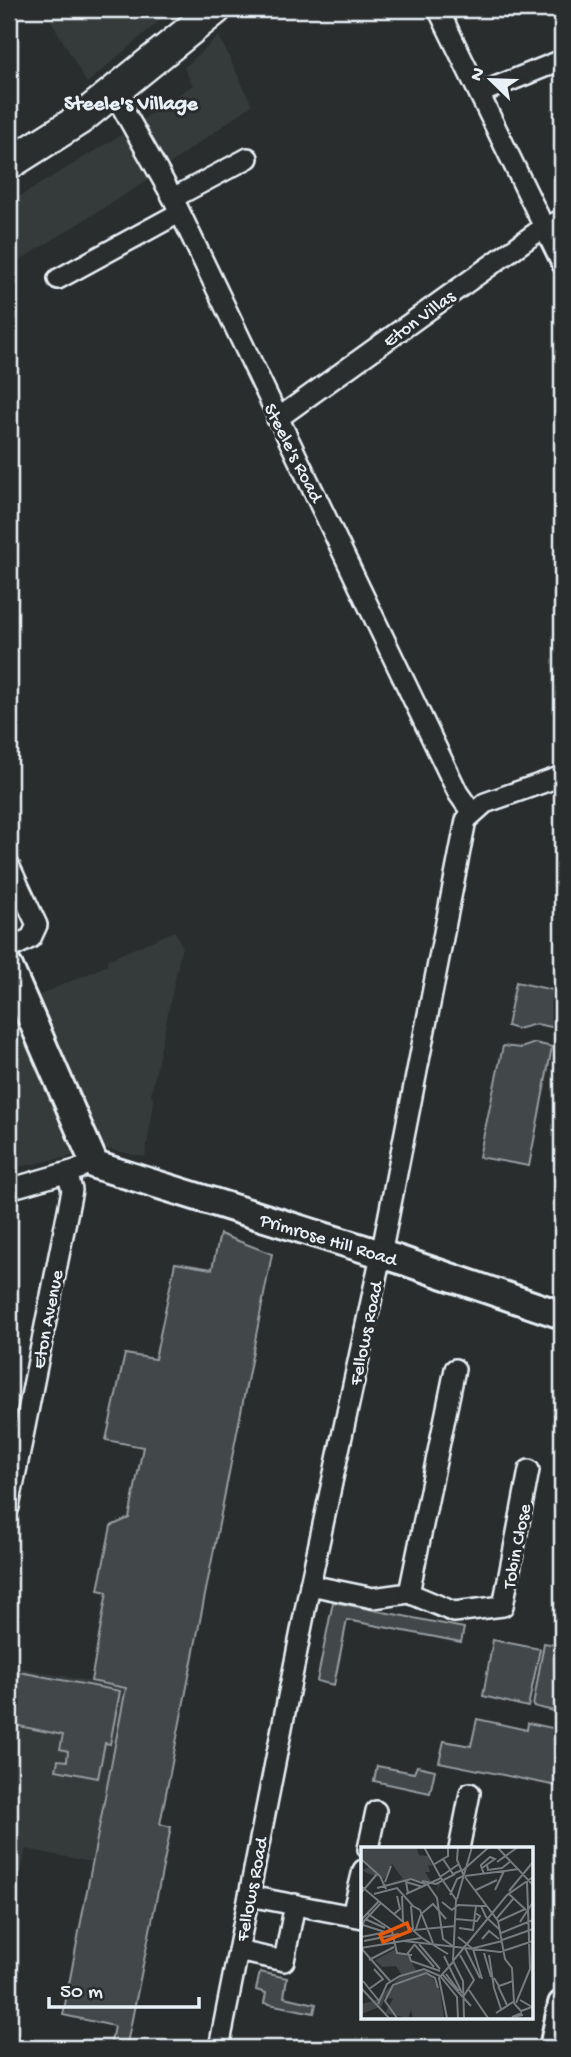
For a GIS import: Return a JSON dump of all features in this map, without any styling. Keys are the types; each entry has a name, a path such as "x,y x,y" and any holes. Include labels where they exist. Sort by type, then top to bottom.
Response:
{"main road":[{"path":"9,164 56,135 114,93 216,9"}],"street":[{"path":"438,9 480,93 553,223 562,264"},
{"path":"480,93 562,60"},
{"name":"Steele's Road","path":"114,93 176,206 277,419 338,537 458,793 472,813"},
{"path":"58,279 248,158"},
{"name":"Eton Villas","path":"277,419 553,223"},
{"path":"472,813 485,803 562,776"},
{"name":"Fellows Road","path":"219,2048 310,1585 381,1255 466,820 472,813"},
{"path":"9,865 37,925 31,938 9,949"},
{"path":"9,967 95,1165 9,1189"},
{"name":"Primrose Hill Road","path":"95,1165 562,1315"},
{"name":"Eton Avenue","path":"9,1507 72,1191 67,1173"},
{"path":"310,1585 373,1598 409,1593 455,1369"},
{"name":"Tobin Close","path":"409,1593 454,1612 503,1606 529,1470"},
{"path":"459,1847 470,1793"},
{"path":"368,1847 376,1811"},
{"path":"249,1896 358,1917 361,1889"},
{"name":"Fellows Road","path":"238,1951 284,1961 295,1905"},
{"path":"553,2048 562,2004"}],"shaded area":[{"path":"62,9 173,9 87,83 50,19 63,11"},
{"path":"219,36 252,105 140,185 9,267 9,203 116,138 193,85 184,68"},
{"path":"175,931 182,946 151,1094 154,1102 145,1157 106,1149 9,1169 9,1001 12,1007 108,965 107,960"},
{"path":"516,982 562,992 562,1029 536,1024 517,1029 507,1026"},
{"path":"535,1043 552,1047 529,1166 479,1157 503,1046 521,1048"},
{"path":"220,1234 272,1254 160,1824 171,1827 130,2029 126,2048 110,2048 114,2026 63,2015 126,1688 91,1681 107,1592 98,1590 111,1526 129,1518 143,1447 106,1440 125,1354 155,1359 175,1263 212,1269"},
{"path":"333,1602 464,1628 461,1642 347,1620 334,1685 317,1681"},
{"path":"493,1640 540,1649 528,1707 483,1696"},
{"path":"544,1643 562,1646 562,1713 533,1706"},
{"path":"9,1666 126,1688 92,1862 26,1849 18,1886 12,1891 9,1890"},
{"path":"19,1672 120,1691 110,1744 105,1743 98,1778 56,1770 58,1760 67,1761 68,1751 60,1749 63,1735 9,1724"},
{"path":"477,1719 527,1730 528,1723 562,1730 562,1787 439,1762 444,1741 471,1746"},
{"path":"377,1766 414,1773 417,1766 435,1770 430,1793 374,1781"},
{"path":"260,1972 287,1978 284,1997 316,2004 314,2013 264,2003 266,1993 256,1990"}],"district":[{"name":"Steele's Village","path":"131,102"}]}
